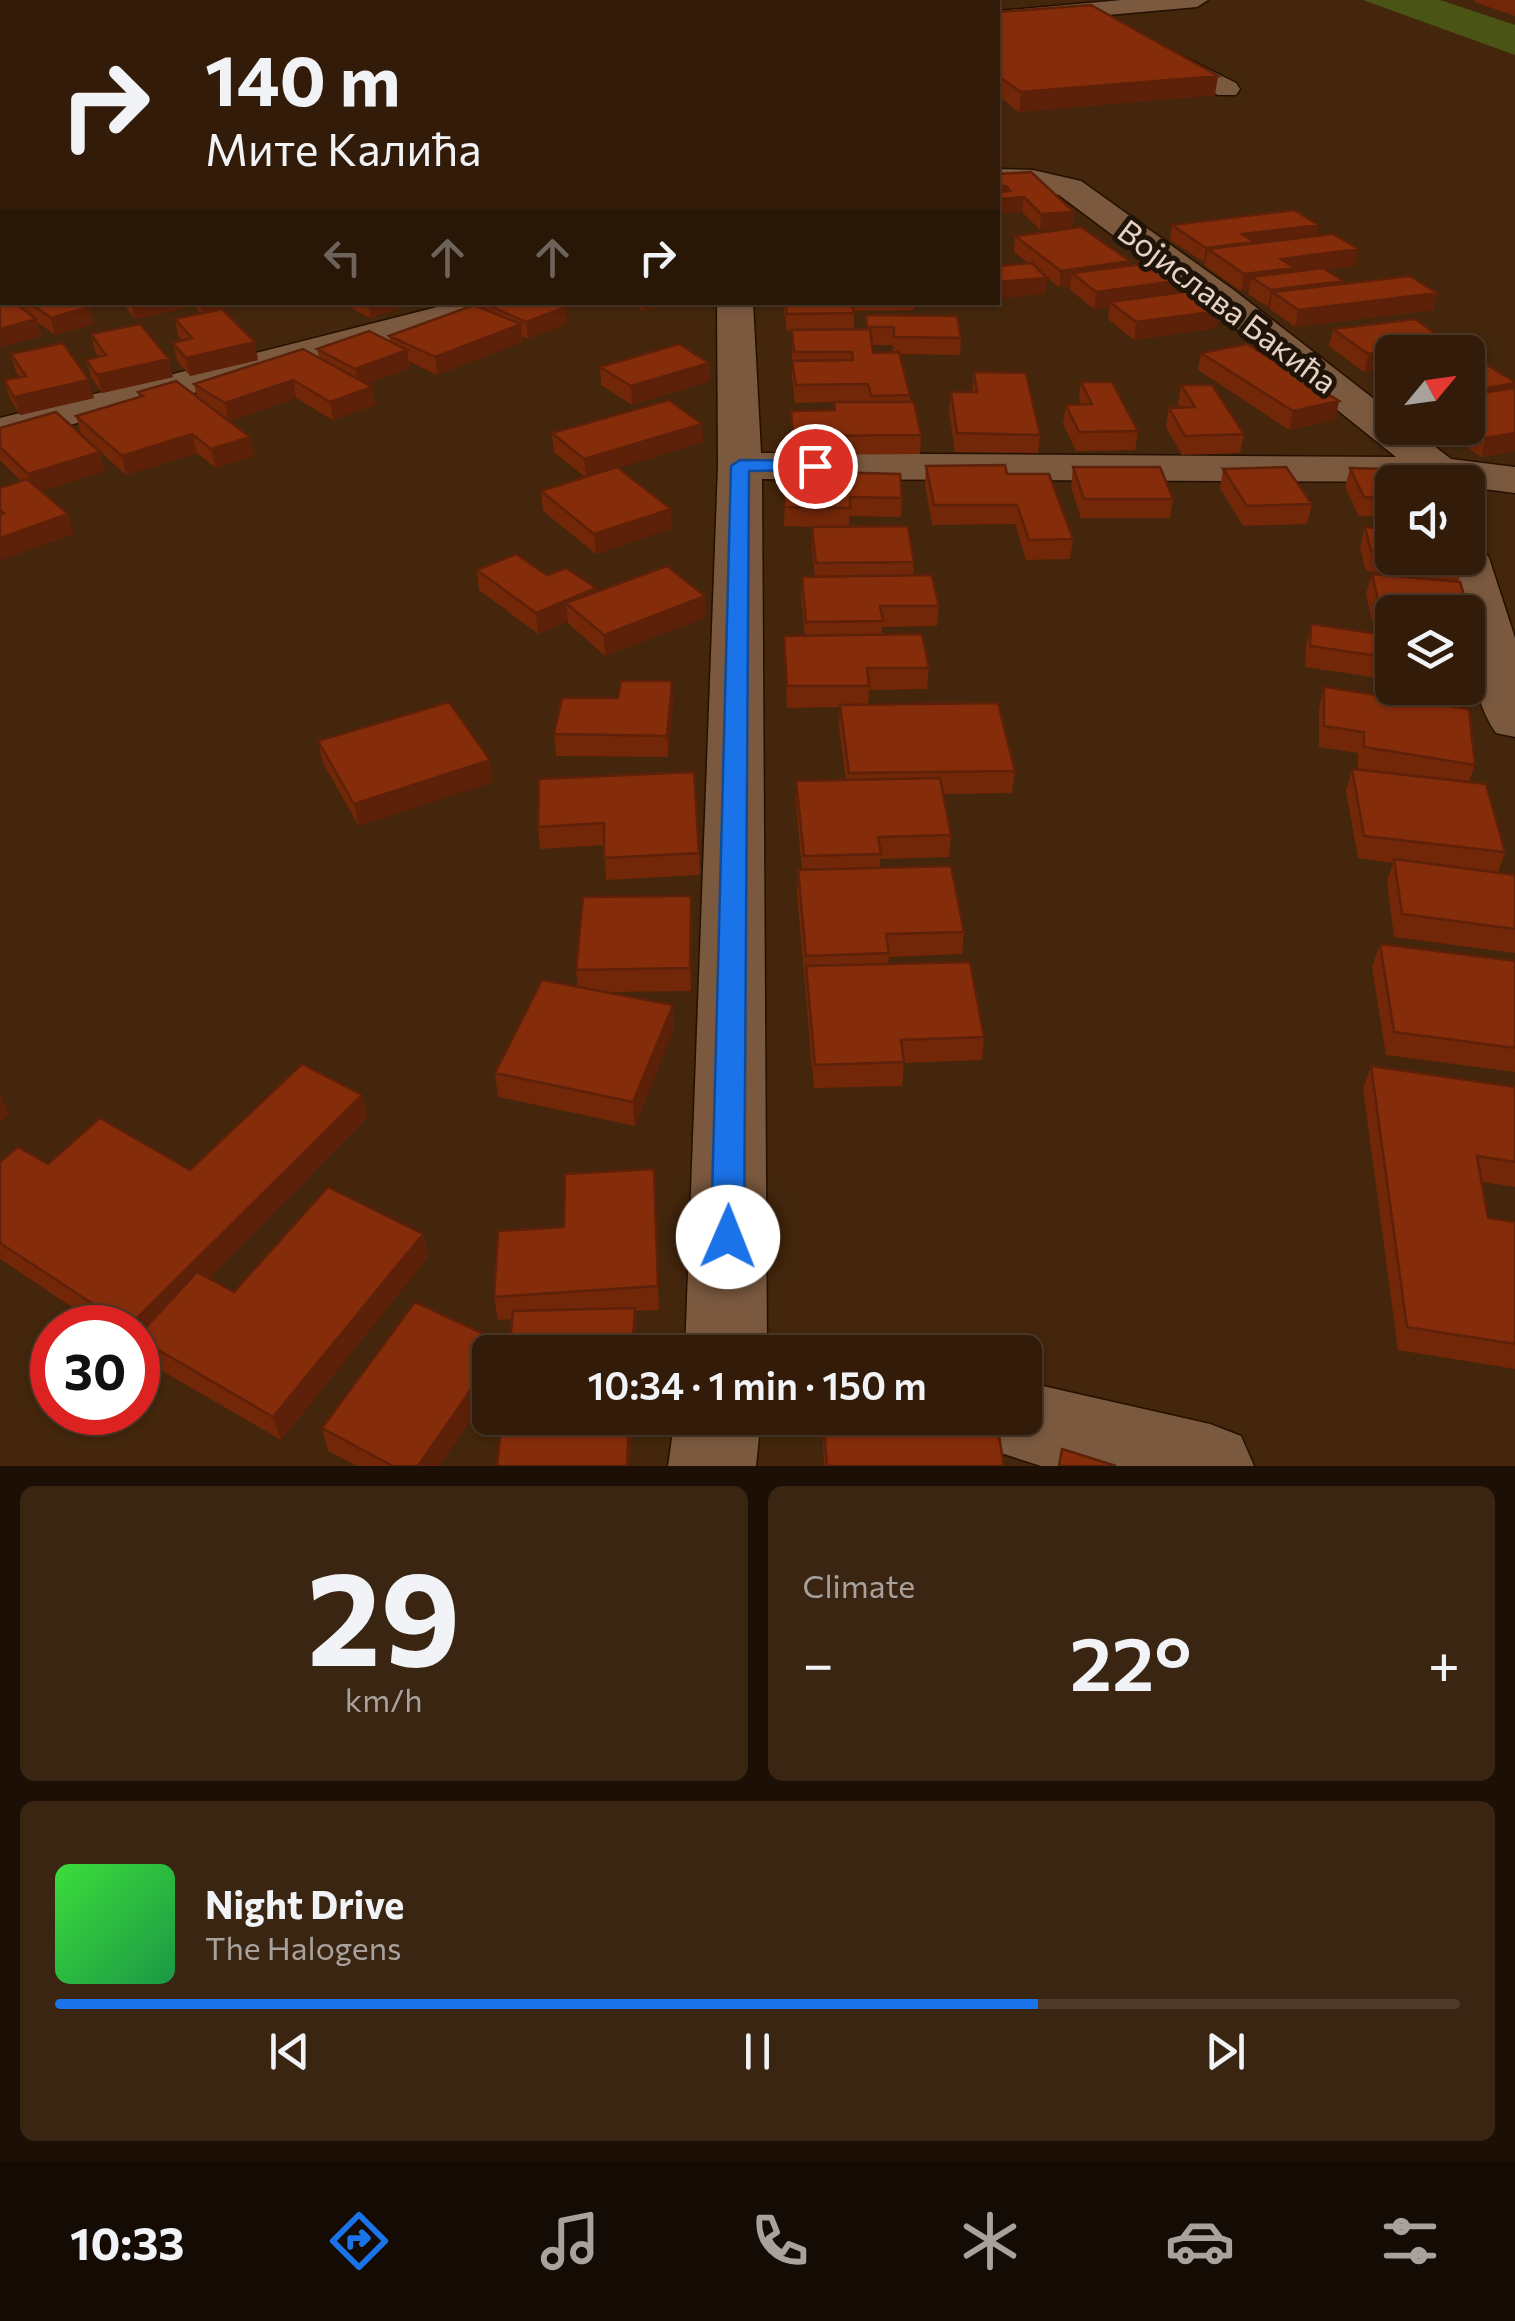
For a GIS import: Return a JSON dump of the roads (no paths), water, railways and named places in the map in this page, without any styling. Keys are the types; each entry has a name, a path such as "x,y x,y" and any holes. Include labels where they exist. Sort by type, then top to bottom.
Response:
{"street":[{"path":"1000,18 1196,0"},
{"path":"1083,10 1226,89"},
{"name":"Војислава Бакића","path":"1000,178 1048,181 1070,188 1222,299 1427,465"},
{"path":"0,431 489,305"},
{"path":"726,1335 740,466 735,305"},
{"path":"740,466 1375,475"},
{"path":"1485,478 1515,480"},
{"path":"1471,575 1515,721"},
{"path":"1042,1426 1210,1466"},
{"path":"712,1466 716,1435"}]}
